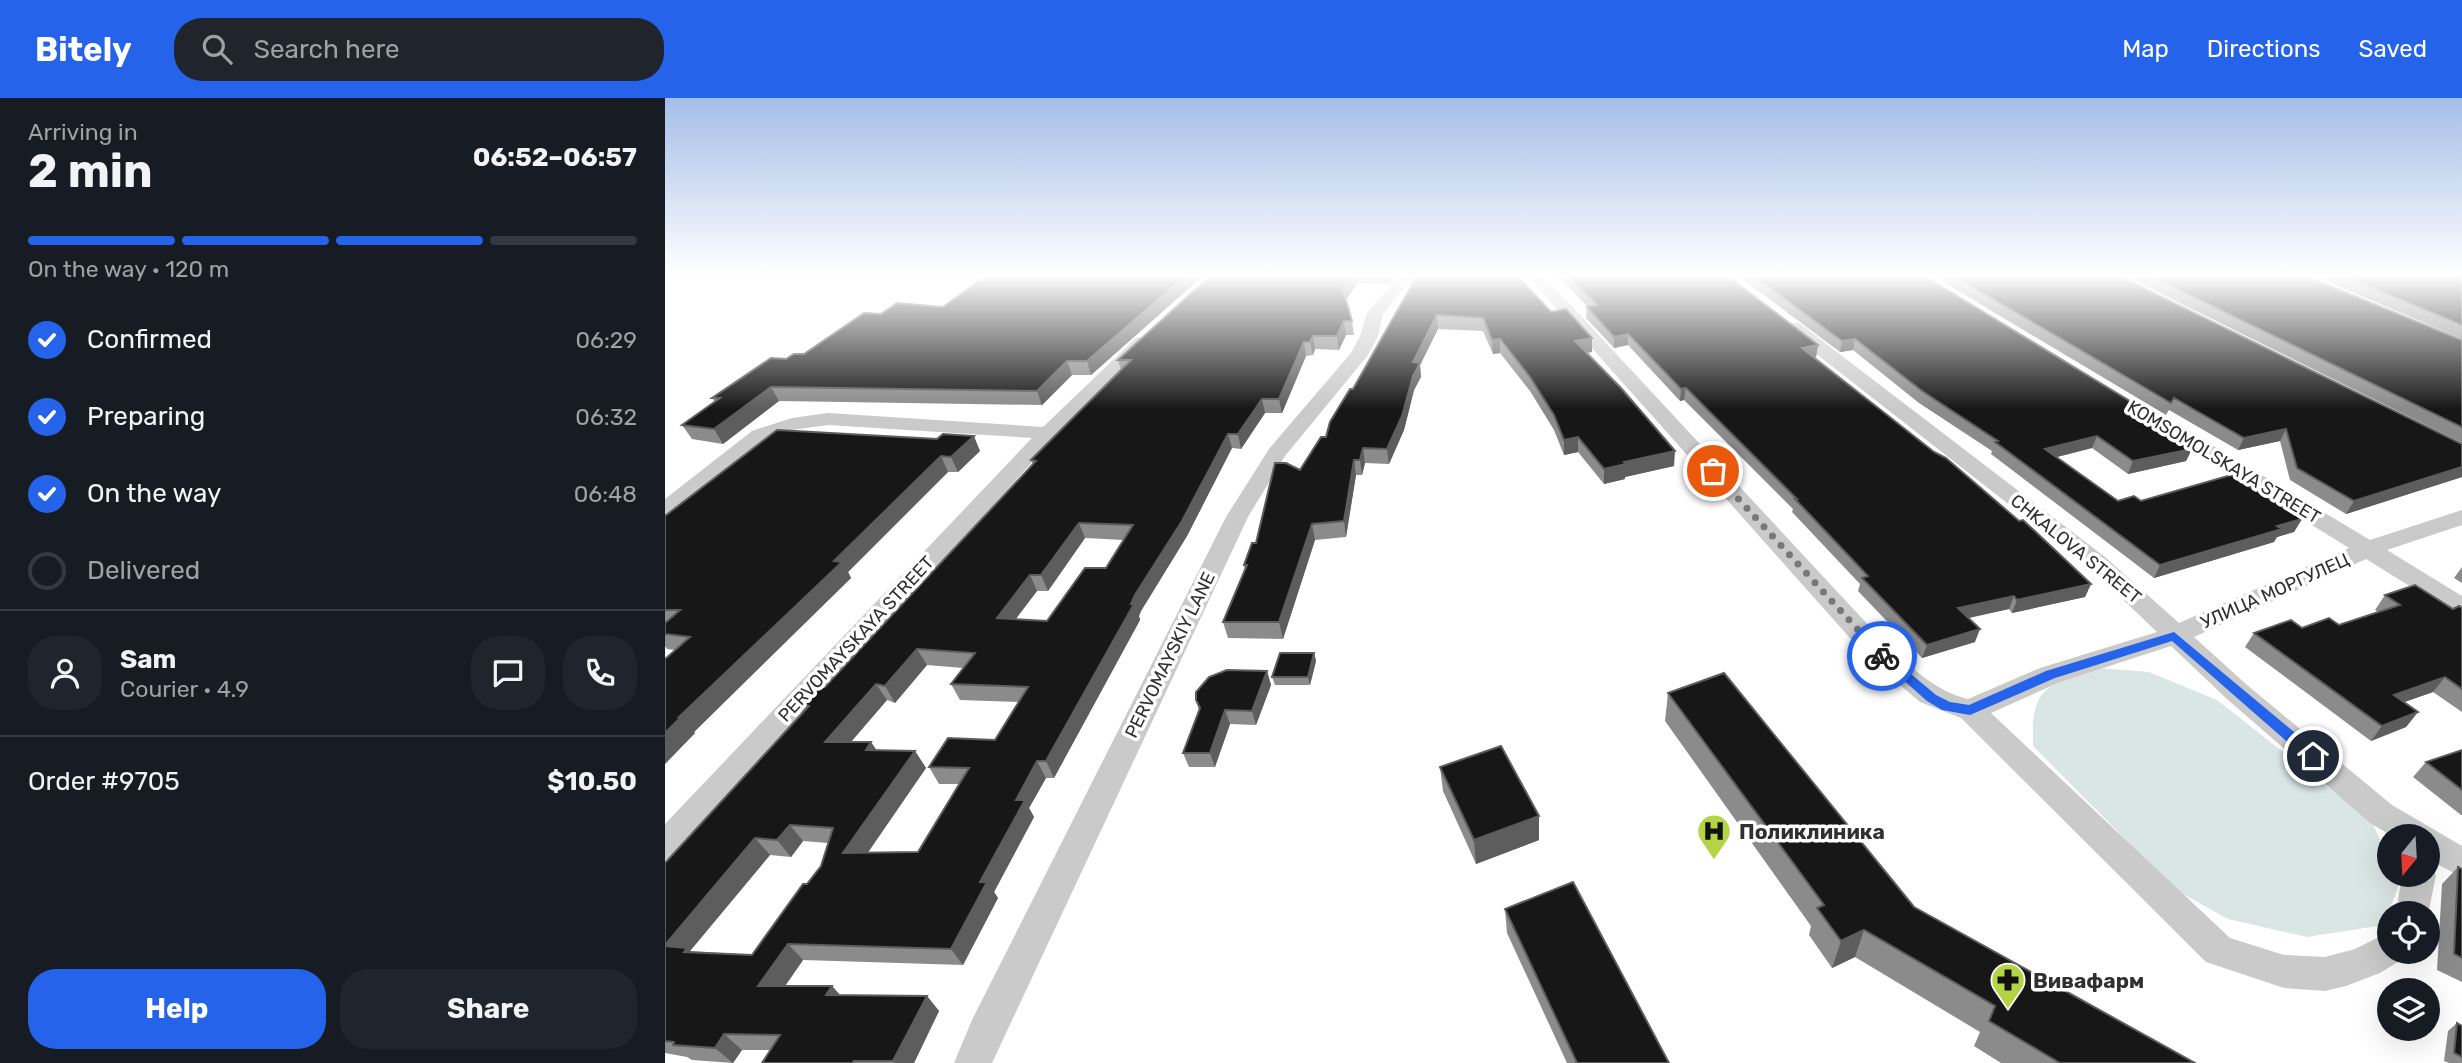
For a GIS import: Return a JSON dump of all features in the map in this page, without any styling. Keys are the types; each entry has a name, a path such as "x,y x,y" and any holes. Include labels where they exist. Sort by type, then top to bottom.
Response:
{"street":[{"name":"PERVOMAYSKIY LANE","path":"973,1063 985,1033 1244,505 1276,453 1359,355 1369,336 1373,319"},
{"path":"1575,319 1875,649 1932,698 1947,706 1970,710 2218,950 2260,967 2301,974 2338,974 2377,957"},
{"name":"CHKALOVA STREET","path":"1783,319 2097,562 2158,617 2174,636 2390,824"},
{"name":"PERVOMAYSKAYA STREET","path":"665,846 1048,433 1159,327"},
{"name":"KOMSOMOLSKAYA STREET","path":"2117,397 2462,607"},
{"path":"665,510 759,435 799,421 828,419 1048,433"},
{"name":"УЛИЦА МОРГУЛЕЦ","path":"1970,710 2050,675 2174,636 2367,549 2462,517"},
{"path":"2440,850 2462,863"}],"shaded area":[{"path":"2099,668 2149,672 2217,700 2372,822 2377,833 2377,887 2398,887 2393,901 2377,901 2377,926 2307,937 2228,919 2183,894 2033,746 2035,710 2039,699 2055,684"}],"building":[{"path":"855,319 1136,319 1087,361 1067,361 1037,391 771,387 714,429 682,425 720,398 712,398 771,358 786,359 794,354 804,354"},
{"path":"1163,319 1352,321 1344,321 1337,336 1313,336 1310,342 1304,342 1279,399 1262,399 1238,434 1228,434 1182,521 1135,595 1131,604 1134,604 1046,761 1037,761 1016,800 1025,800 980,882 987,882 951,949 788,944 758,986 832,986 826,995 927,996 893,1061 762,1063 780,1035 724,1034 715,1048 673,1045 674,1042 665,1041 665,946 687,948 684,952 752,955 803,884 807,884 821,866 833,828 790,825 777,840 755,838 665,945 665,863 809,706 793,701 808,685 825,687 1036,461 1031,460 1131,360 1118,360","holes":["1079,523 1133,525 1106,568 1085,568 1047,621 997,618 1030,575 1041,575","917,649 975,653 951,684 1028,687 995,740 948,738 929,767 969,768 918,852 843,853 915,751 866,750 871,742 825,742 876,684 885,686"]},
{"path":"1393,319 1435,319 1413,362 1420,363 1413,376 1402,416 1387,449 1363,448 1360,460 1354,460 1344,521 1312,524 1279,622 1223,622 1247,565 1244,565 1252,543 1256,543 1275,463 1286,463 1300,470 1321,437 1326,437 1330,422 1350,389 1353,389"},
{"path":"1483,319 1575,319 1592,338 1575,341 1621,388 1675,451 1604,469 1578,437 1564,440 1554,415 1530,377 1500,339 1492,340"},
{"path":"1598,319 1784,319 1818,345 1802,348 1934,452 1946,458 2019,521 2023,520 2091,584 2017,600 2014,596 1958,608 1980,629 1927,645 1862,578 1868,576 1797,499 1686,388 1681,389 1628,334 1614,337"},
{"path":"1812,319 1995,319 2161,420 2156,427 2192,449 2133,461 2097,436 2045,449 2118,501 2134,496 2141,501 2231,475 2302,519 2277,526 2282,529 2160,565 1995,442 1998,441 1922,391 1855,339 1842,341"},
{"path":"2027,319 2207,319 2462,444 2462,467 2354,501 2297,468 2286,429 2244,438 2174,398 2171,403"},
{"path":"2239,319 2411,319 2462,340 2462,427"},
{"path":"2448,319 2462,319 2462,325"},
{"path":"777,430 937,439 943,434 974,436 951,457 941,456 834,561 842,562 665,733 665,659 690,637 665,634 665,623 680,610 665,610 665,516"},
{"path":"2415,585 2453,609 2459,606 2462,608 2462,689 2445,677 2394,695 2418,712 2382,726 2254,633 2291,620 2302,628 2329,618 2339,625 2400,605 2385,595"},
{"path":"1280,653 1314,653 1308,677 1272,677"},
{"path":"1227,670 1267,671 1252,711 1225,710 1210,753 1183,753 1200,708 1196,692 1209,677"},
{"path":"1724,673 1914,907 2195,1063 2060,1063 1989,1021 1995,1006 1864,930 1841,941 1817,908 1824,905 1668,693"},
{"path":"1501,746 1539,816 1474,840 1440,767"},
{"path":"2462,750 2462,790 2426,762"},
{"path":"2458,867 2462,869 2462,958 2454,954"},
{"path":"1573,882 1669,1063 1577,1063 1505,909"},
{"path":"2457,1023 2462,1026 2462,1057 2454,1053"}],"way so far":[{"path":"1713,471 1882,656"}],"place":[{"name":"Поликлиника","path":"1714,861"},
{"name":"Вивафарм","path":"2008,1010"}],"route":[{"path":"1882,656 1932,698 1947,706 1970,710 2050,675 2174,636 2313,756"}]}
